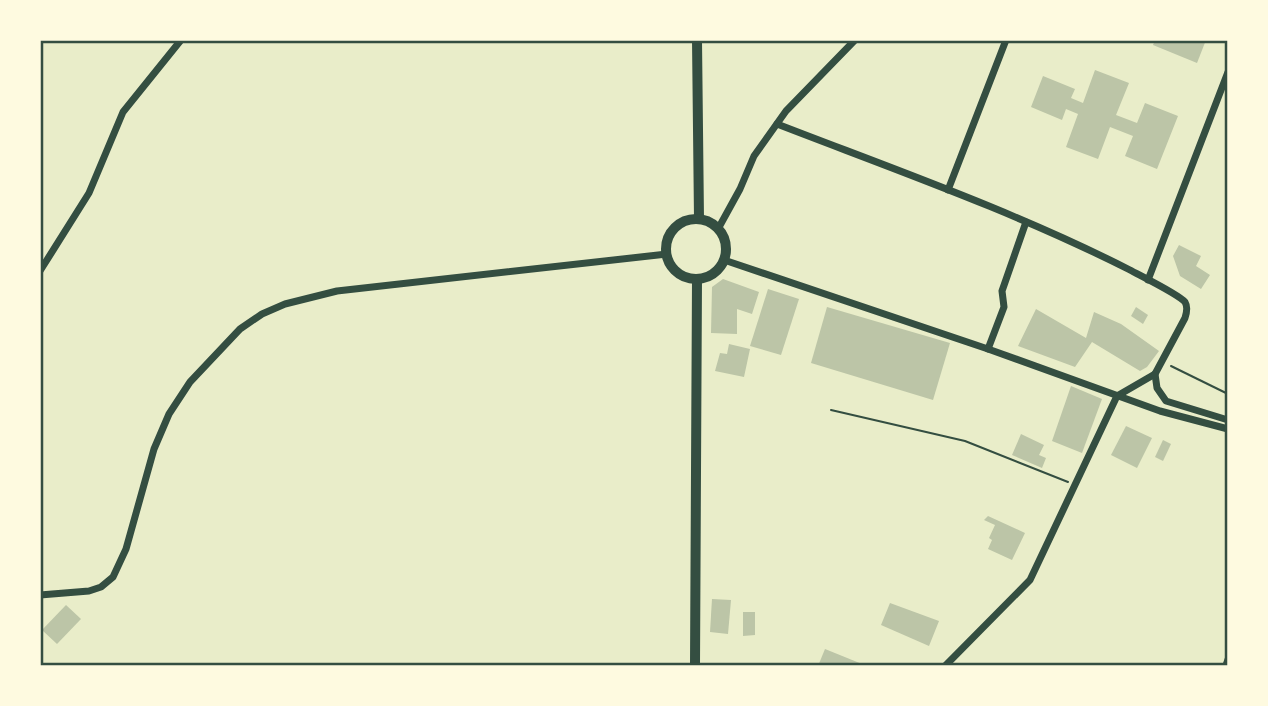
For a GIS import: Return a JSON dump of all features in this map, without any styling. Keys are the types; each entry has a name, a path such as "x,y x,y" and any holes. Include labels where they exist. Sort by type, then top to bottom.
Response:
{"main road":[{"path":"697,40 699,219"},
{"path":"699,219 718,229 726,244 724,260 713,274 697,279 689,278 675,269 667,254 669,236 674,229 690,220 699,219"},
{"path":"695,666 697,279"}],"street":[{"path":"40,271 89,193 124,112 181,40"},
{"path":"718,229 736,199 754,156 777,124 855,40"},
{"path":"948,190 1006,40"},
{"path":"1148,279 1228,72"},
{"path":"777,124 1078,244 1148,279 1184,301 1187,309 1185,318 1154,374 1117,396 1030,580 945,666"},
{"path":"988,349 1004,307 1002,291 1026,222"},
{"path":"40,595 89,591 101,587 113,577 125,549 154,449 169,414 190,382 240,329 262,314 285,304 337,291 667,254"},
{"path":"724,260 988,349 1160,411 1228,429"},
{"path":"1154,374 1157,388 1166,401 1228,420"}],"path":[{"path":"1161,360 1228,394"},
{"path":"831,410 965,441 1075,485"},
{"path":"1223,666 1228,652"}],"building":[{"path":"1155,40 1206,40 1197,63 1153,45"},
{"path":"1095,70 1129,83 1116,115 1137,123 1145,103 1178,116 1157,169 1125,156 1133,136 1110,127 1098,159 1066,147 1078,114 1066,109 1062,120 1031,107 1043,76 1075,89 1071,98 1083,103"},
{"path":"1179,245 1201,256 1196,266 1210,275 1201,289 1180,276 1173,256"},
{"path":"723,279 759,292 752,314 737,309 737,334 711,333 712,287"},
{"path":"768,289 799,299 781,355 750,346"},
{"path":"827,307 950,343 933,400 811,363"},
{"path":"1136,307 1148,315 1143,324 1131,316"},
{"path":"1036,309 1086,338 1094,312 1121,324 1159,351 1147,367 1140,371 1092,342 1075,367 1018,346"},
{"path":"729,344 750,349 744,377 715,371 720,353 727,354"},
{"path":"1071,386 1102,399 1082,453 1052,441"},
{"path":"1126,426 1152,438 1137,468 1111,455"},
{"path":"1021,434 1044,445 1039,455 1046,458 1042,468 1012,455"},
{"path":"1163,440 1171,444 1163,461 1155,457"},
{"path":"988,516 1025,533 1012,560 988,549 992,540 989,538 995,525 984,520"},
{"path":"712,599 731,600 728,634 710,632"},
{"path":"890,603 939,621 929,646 881,625"},
{"path":"66,605 81,619 57,644 42,630"},
{"path":"743,612 755,612 755,635 743,636"},
{"path":"825,649 867,666 818,666"}]}
